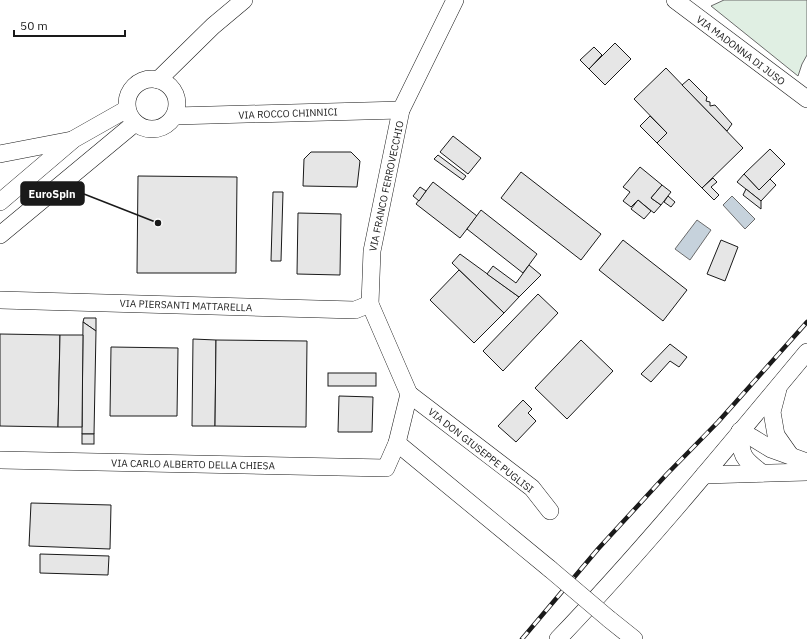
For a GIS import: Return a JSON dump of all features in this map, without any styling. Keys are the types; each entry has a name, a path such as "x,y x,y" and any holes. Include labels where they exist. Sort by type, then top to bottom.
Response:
{"street":[{"path":"158,80 213,26 244,0"},
{"name":"VIA FRANCO FERROVECCHIO","path":"409,394 370,304 372,251 401,110 455,0"},
{"name":"VIA MADONNA DI JUSO","path":"675,0 807,99"},
{"path":"144,80 158,80 171,88 175,94 177,109 175,116 164,127 149,130 142,127 131,116 127,101 132,88 144,80"},
{"name":"VIA ROCCO CHINNICI","path":"175,116 401,110"},
{"path":"0,154 74,139 131,116"},
{"path":"0,236 131,116"},
{"path":"0,202 74,139"},
{"name":"VIA PIERSANTI MATTARELLA","path":"0,300 355,310 370,304"},
{"path":"558,639 704,475 807,352"},
{"path":"779,385 772,412 776,435 790,455"},
{"path":"409,394 397,443 634,639"},
{"name":"VIA DON GIUSEPPE PUGLISI","path":"409,394 532,488 550,511"},
{"path":"740,431 771,450 790,455 807,462"},
{"path":"740,431 740,448 746,462 762,473"},
{"name":"VIA CARLO ALBERTO DELLA CHIESA","path":"0,460 386,468 397,443"},
{"path":"704,475 807,472"}],"green space":[{"path":"724,0 807,0 807,55 798,76 711,6"}],"shaded area":[{"path":"732,196 755,219 745,229 723,205"},
{"path":"697,220 711,230 690,260 675,249"}],"building":[{"path":"615,43 631,59 605,85 589,69"},
{"path":"594,47 602,55 589,69 580,60"},
{"path":"666,68 743,148 702,188 657,143 667,133 634,99"},
{"path":"689,79 707,97 706,101 710,102 710,106 715,105 732,124 727,131 682,85"},
{"path":"650,116 667,133 657,143 640,126"},
{"path":"453,136 481,158 468,174 440,152"},
{"path":"770,149 785,164 759,190 744,174"},
{"path":"311,152 351,152 360,161 357,187 303,186 304,159"},
{"path":"438,155 466,176 463,180 434,159"},
{"path":"640,167 662,185 651,198 661,205 654,213 638,200 631,207 623,201 630,192 623,187"},
{"path":"521,172 601,234 581,260 501,198"},
{"path":"744,174 759,190 770,179 776,185 761,201 737,182"},
{"path":"138,176 237,177 236,273 137,273"},
{"path":"713,178 717,182 711,187 719,195 714,200 702,188"},
{"path":"433,182 477,216 460,238 416,204"},
{"path":"662,185 671,192 661,205 651,198"},
{"path":"420,187 426,191 419,201 413,196"},
{"path":"746,189 761,201 761,209 743,195"},
{"path":"273,192 283,192 281,261 271,261"},
{"path":"668,196 675,202 671,207 664,202"},
{"path":"638,200 651,211 644,219 631,209"},
{"path":"481,210 537,254 523,273 467,229"},
{"path":"298,213 341,214 340,275 297,274"},
{"path":"623,240 687,290 663,321 599,270"},
{"path":"721,240 738,247 725,281 707,274"},
{"path":"460,254 519,297 504,313 452,263"},
{"path":"529,265 541,275 519,297 487,274 493,266 516,283"},
{"path":"459,270 504,313 474,343 430,300"},
{"path":"538,294 558,313 503,371 483,351"},
{"path":"84,318 96,318 96,331 83,322"},
{"path":"83,322 96,331 94,434 82,434"},
{"path":"0,334 60,335 58,427 0,426"},
{"path":"60,335 83,335 82,427 58,427"},
{"path":"193,339 216,340 215,426 192,426"},
{"path":"216,340 307,341 306,427 215,426"},
{"path":"581,340 613,371 567,419 535,388"},
{"path":"670,344 687,357 679,367 670,361 651,382 641,374"},
{"path":"111,347 178,348 177,416 110,416"},
{"path":"328,373 376,373 376,386 328,386"},
{"path":"339,396 373,397 372,432 338,432"},
{"path":"523,400 532,409 528,413 536,421 516,442 498,426"},
{"path":"82,434 94,434 94,444 82,444"},
{"path":"31,503 111,505 110,549 29,546"},
{"path":"40,554 109,556 108,575 40,573"}],"railway":[{"path":"522,639 598,549 667,474 718,422 807,322"}],"place":[{"name":"EuroSpin","path":"158,223"}]}
